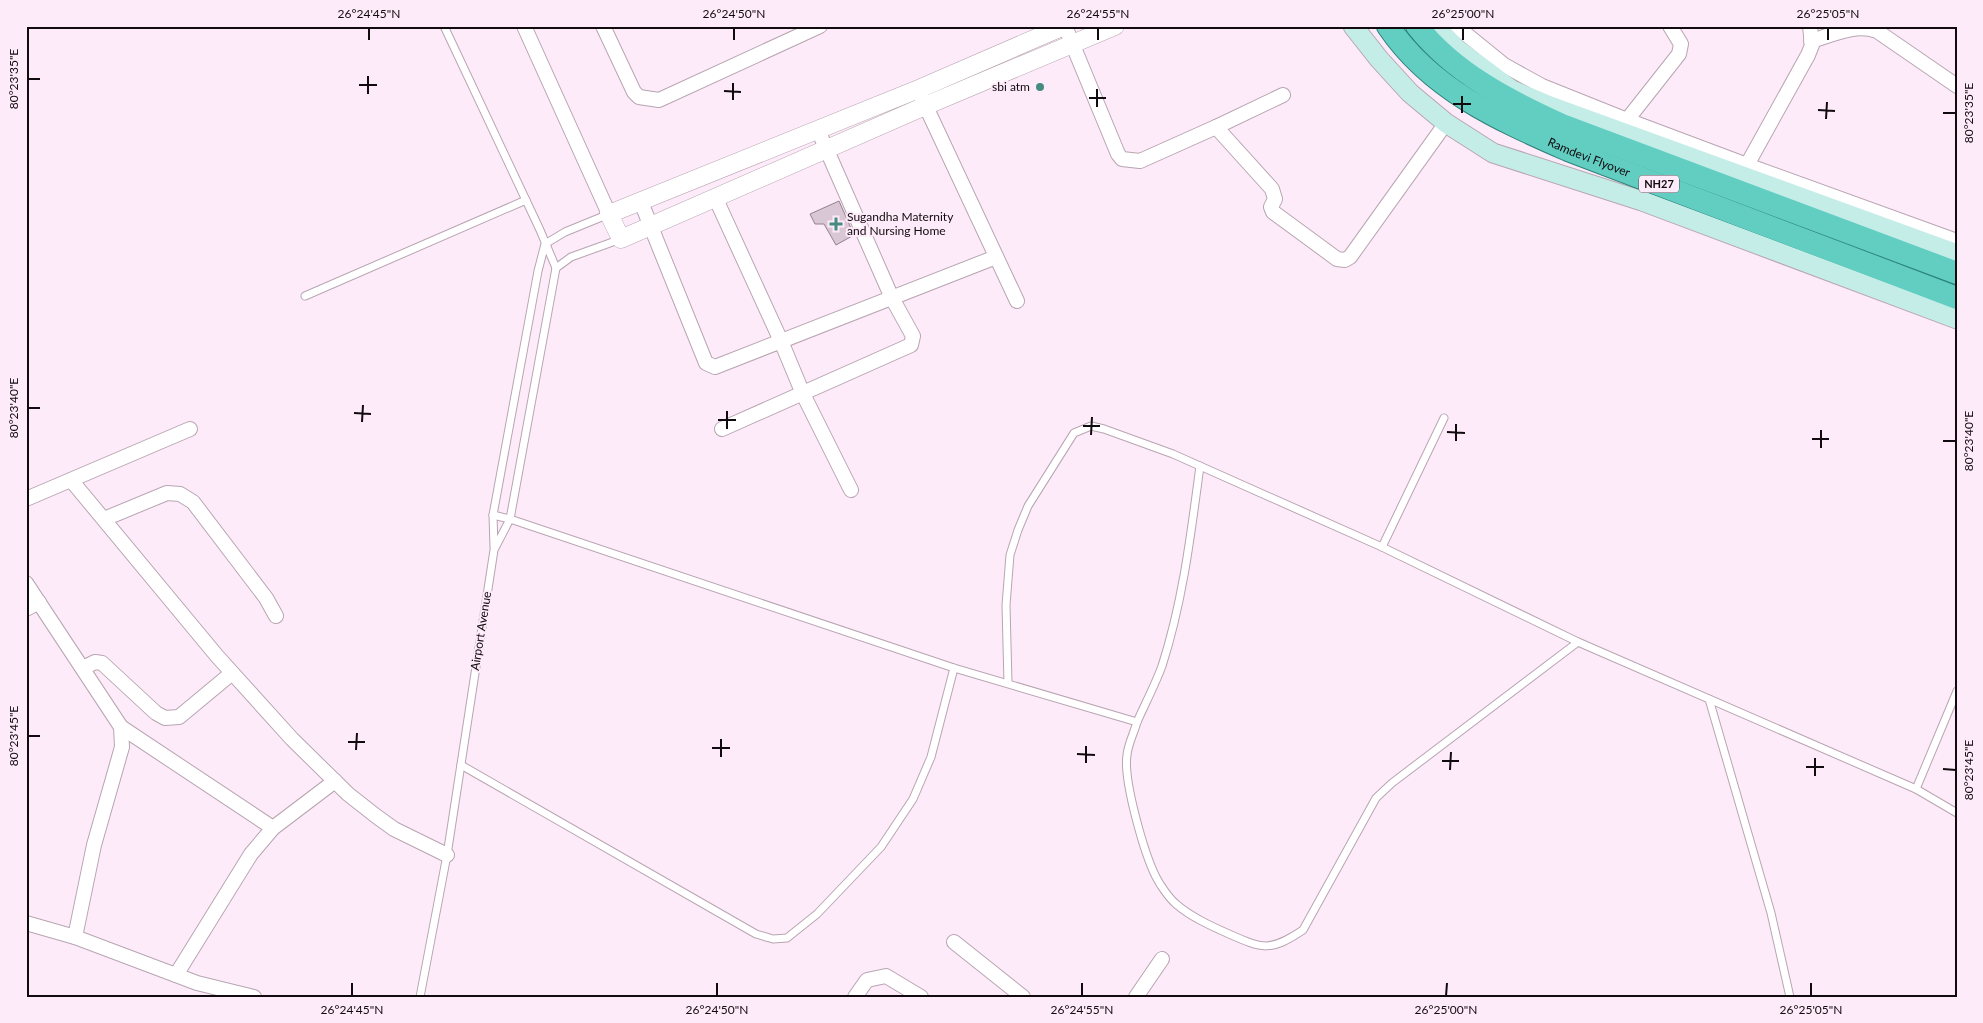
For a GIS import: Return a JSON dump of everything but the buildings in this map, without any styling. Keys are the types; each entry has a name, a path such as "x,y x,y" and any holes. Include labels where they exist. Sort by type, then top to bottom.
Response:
{"highway":[{"name":"Ramdevi Flyover","path":"1388,26 1412,56 1438,79 1479,108 1514,126 1568,150 1957,298"},
{"name":"Ramdevi Flyover","path":"1417,26 1444,54 1481,83 1528,110 1621,147 1957,273"}],"main road":[{"path":"1353,26 1379,59 1410,93 1446,123 1493,153 1642,201 1957,319"},
{"path":"1435,26 1456,48 1512,90 1550,106 1957,254"}],"street":[{"path":"524,26 621,239 1115,26"},
{"path":"603,26 634,92 639,97 659,100 820,26"},
{"path":"609,214 918,89 1065,26 1118,154 1122,159 1140,161 1283,95"},
{"path":"1456,26 1504,65 1535,82 1627,120 1957,241"},
{"path":"1627,120 1679,54 1681,44 1670,26"},
{"path":"1747,165 1808,55 1812,42 1810,26"},
{"path":"1812,42 1866,27 1876,31 1957,86"},
{"path":"1017,46 1024,64"},
{"path":"918,89 1017,301"},
{"path":"1216,127 1272,189 1275,199 1271,207 1273,212 1337,259 1345,260 1350,257 1446,123"},
{"path":"722,429 911,345 913,336 892,298 818,130"},
{"path":"715,197 781,341 802,394 851,490"},
{"path":"641,202 706,363 715,367 996,257"},
{"path":"26,499 190,428"},
{"path":"70,480 232,673 292,739 348,794 394,829 447,855"},
{"path":"104,519 167,493 180,494 193,502 266,598 276,616"},
{"path":"26,583 121,727 273,828"},
{"path":"26,609 39,602"},
{"path":"83,668 96,662 102,663 156,713 165,718 179,717 232,673"},
{"path":"75,937 94,845 122,747 121,727"},
{"path":"176,975 251,854 273,828 335,781"},
{"path":"26,923 75,937 197,983 254,997"},
{"path":"954,942 1023,997"},
{"path":"1136,997 1162,959"},
{"path":"855,997 867,980 886,976 921,997"}],"lane":[{"path":"444,26 556,268 572,257 621,239"},
{"path":"305,296 526,200"},
{"path":"494,550 493,515 538,270 545,244 565,232 609,214"},
{"name":"Airport Avenue","path":"420,997 447,855 494,550 510,519 556,268"},
{"path":"1382,546 1444,418"},
{"path":"1008,683 1006,605 1010,555 1018,530 1028,506 1074,433 1091,426 1173,454 1382,546 1578,642 1916,789 1957,813"},
{"path":"1200,466 1191,537 1170,640 1161,668 1137,722 1126,755 1127,782 1149,861 1157,879 1175,904 1209,926 1257,946 1274,945 1287,940 1303,930 1376,798 1392,783 1578,642"},
{"path":"493,515 510,519 954,668 1137,722"},
{"path":"461,764 756,934 773,939 787,938 817,914 881,847 913,799 931,757 954,668"},
{"path":"1916,789 1957,691"},
{"path":"1709,699 1771,913 1790,997"}],"place":[{"name":"sbi atm","path":"1040,87"},
{"name":"Sugandha Maternity and Nursing Home","path":"836,224"}]}
